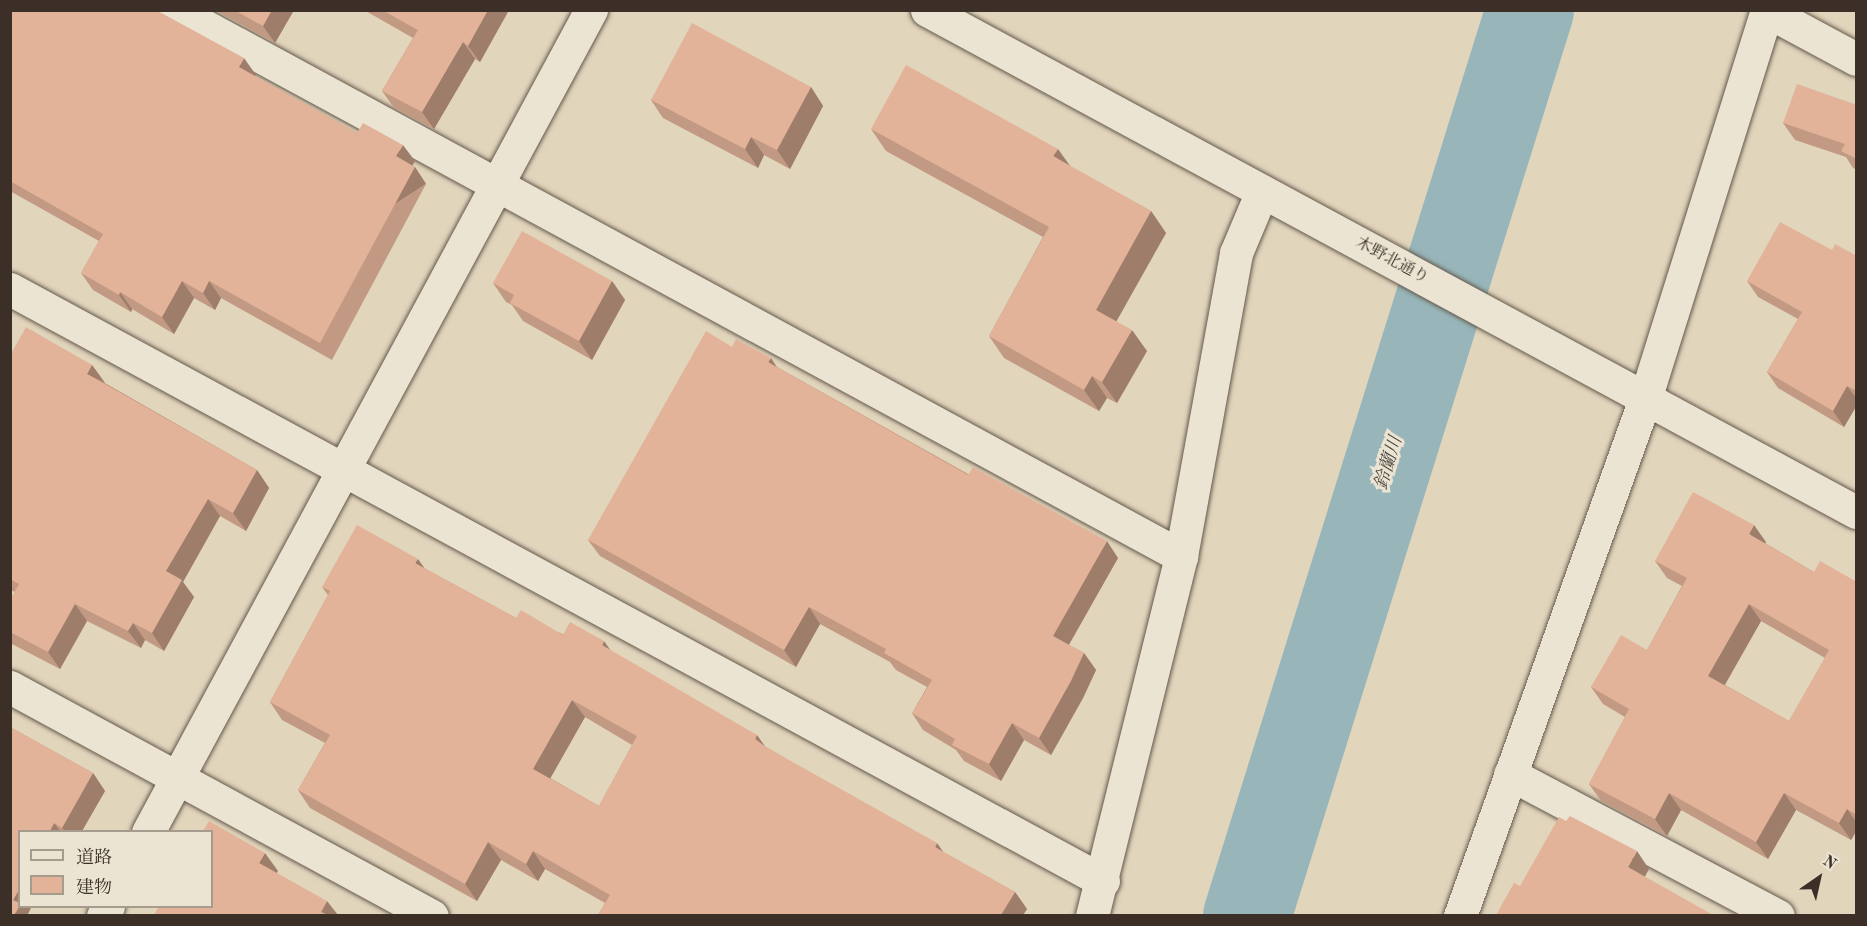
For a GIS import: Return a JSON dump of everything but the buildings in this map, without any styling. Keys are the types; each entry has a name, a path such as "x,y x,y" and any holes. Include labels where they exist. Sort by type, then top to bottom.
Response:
{"street":[{"path":"175,10 1180,556"},
{"path":"149,830 591,10"},
{"name":"木野北通り","path":"927,10 1381,256 1533,334 1857,512"},
{"path":"1460,915 1646,396 1767,11 1857,59"},
{"path":"1092,915 1180,556 1236,253 1262,191"},
{"path":"10,289 1102,880"},
{"path":"10,687 432,915"},
{"path":"1510,774 1778,915"}],"waterway":[{"name":"鈴蘭川","path":"1247,916 1530,10"}]}
